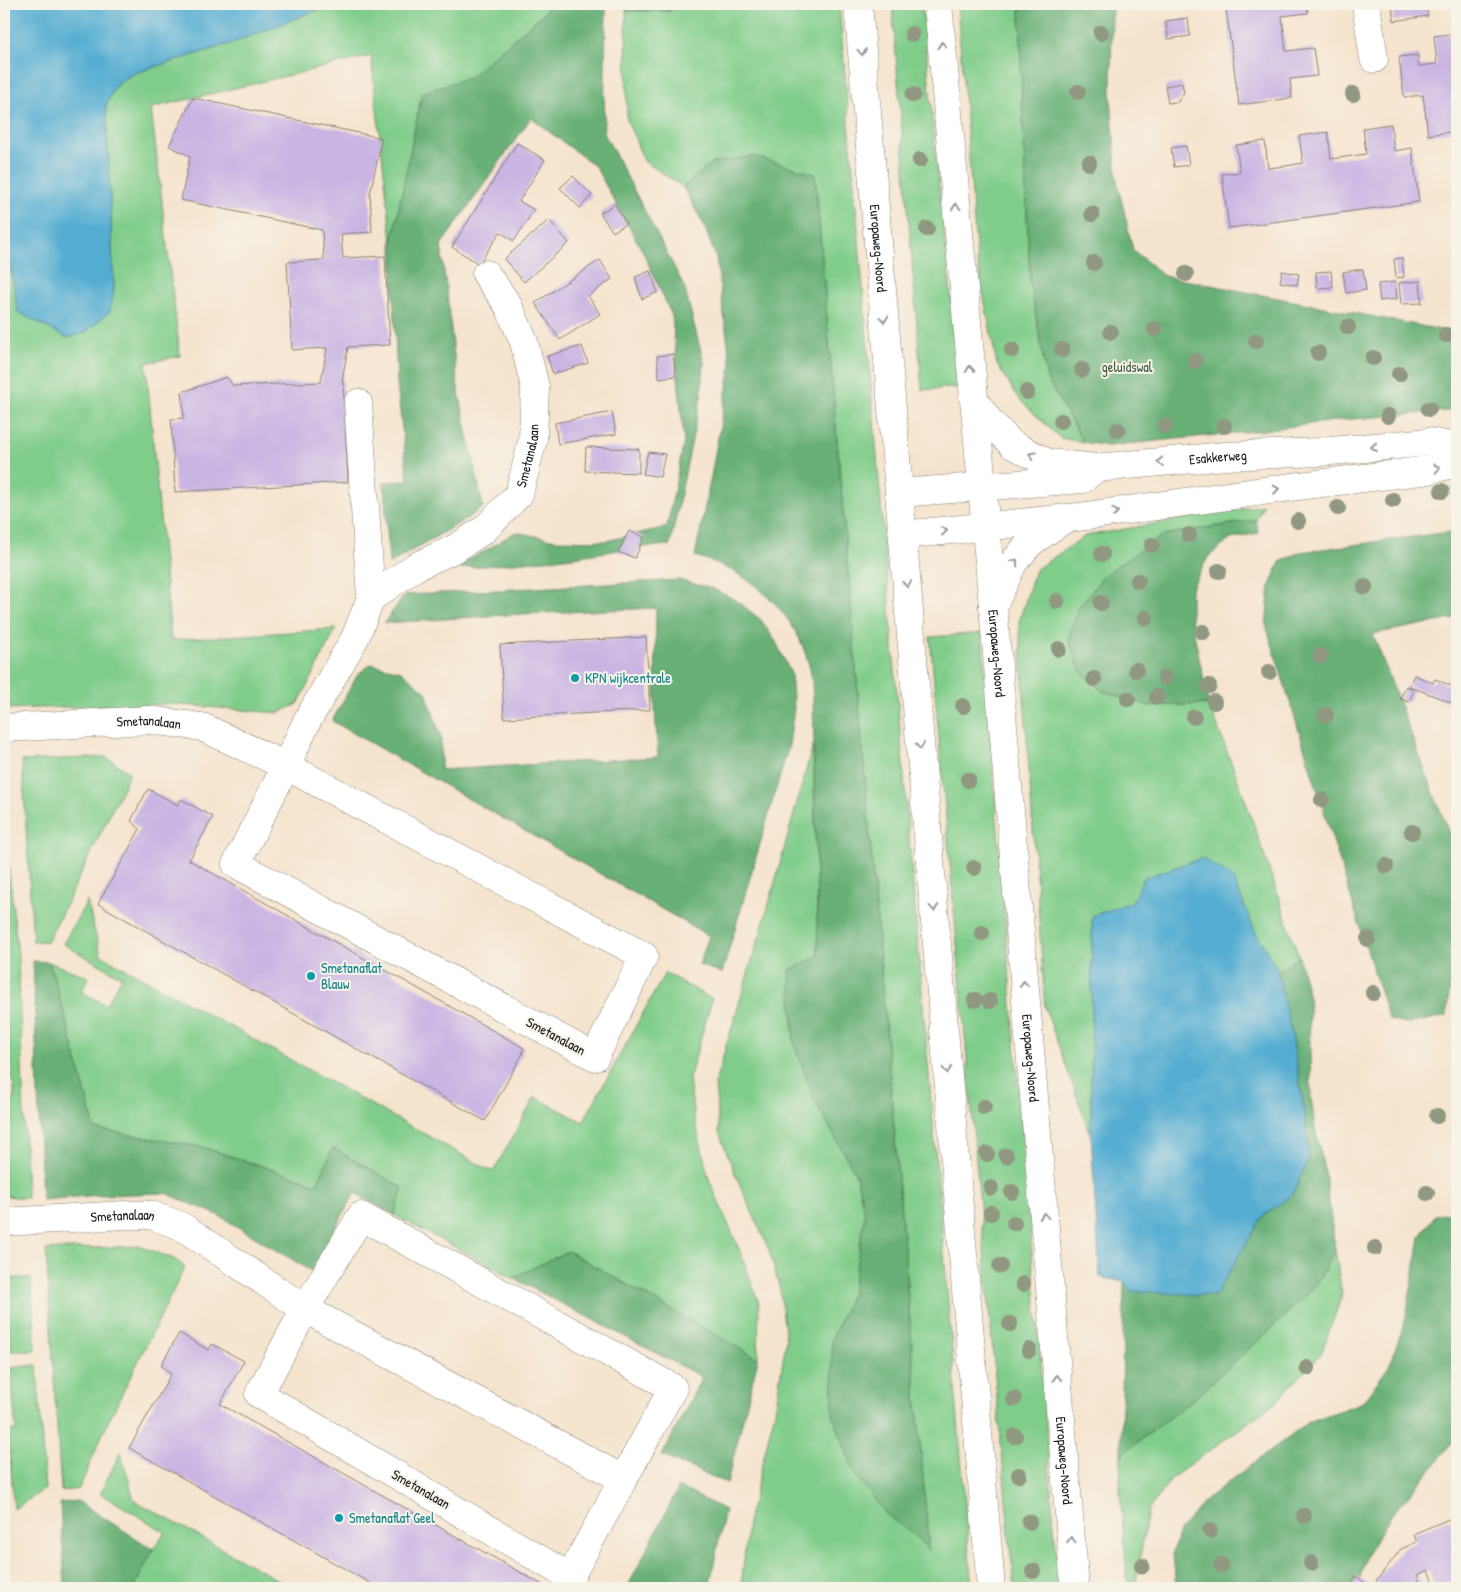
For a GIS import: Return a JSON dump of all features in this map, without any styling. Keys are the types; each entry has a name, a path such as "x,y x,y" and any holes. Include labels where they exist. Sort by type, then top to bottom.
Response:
{"main road":[{"name":"Europaweg-Noord","path":"858,4 991,1588"},
{"name":"Europaweg-Noord","path":"938,4 993,606 1075,1588"},
{"path":"1366,4 1374,59"},
{"name":"Smetanalaan","path":"372,598 415,568 456,548 485,529 519,494 533,439 535,387 524,342 508,305 486,274"},
{"path":"973,398 989,421 1013,446 1048,463 1096,468"},
{"name":"Smetanalaan","path":"4,728 150,720 202,727 286,766 644,956 595,1057 236,864 286,766 307,721 355,638 372,598 358,403"},
{"name":"Esakkerweg","path":"981,487 1082,479 1096,468 1226,456 1320,452 1429,442 1457,447"},
{"path":"903,535 1066,518 1429,470 1457,463"},
{"path":"899,494 981,487"},
{"path":"993,606 1013,563 1030,543 1066,518"},
{"name":"Smetanalaan","path":"4,1222 152,1215 181,1226 305,1309 623,1479"},
{"name":"Smetanalaan","path":"361,1216 673,1388 623,1479 570,1577 259,1394 305,1309 361,1216"}],"green space":[{"path":"329,4 550,4 546,11 470,77 422,93 392,243 371,56 151,108 180,356 146,363 171,640 336,629 298,704 278,713 173,704 4,709 4,226 18,312 114,291 106,105 116,84 135,73 232,43"},
{"path":"550,4 606,4 604,133 684,286 704,363 701,397 670,545 444,570 480,554 515,532 556,540 606,541 667,527 684,441 672,316 643,252 595,166 531,118 441,245 458,388 483,507 389,564 384,482 408,481 397,385 392,243 422,93 470,77 546,11"},
{"path":"627,4 681,4 669,11 626,11"},
{"path":"681,4 839,4 972,1588 741,1588 748,1520 775,1411 786,1341 780,1290 769,1250 719,1133 715,1083 767,911 813,745 818,956 812,1095 856,1175 865,1215 852,1292 832,1339 919,1539 929,1550 815,174 712,163 683,187 644,161 627,120 626,11 669,11"},
{"path":"892,4 922,4 936,159 961,387 922,390"},
{"path":"957,4 1020,4 1030,282 1047,379 1083,442 1060,438 1019,399 997,365 977,261"},
{"name":"geluidswal","path":"1020,4 1112,4 1111,99 1117,181 1133,250 1164,276 1457,333 1457,410 1341,420 1265,430 1107,446 1083,442 1047,379 1030,282"},
{"path":"754,156 815,174 929,1551 919,1539 886,1514 854,1473 833,1415 832,1339 852,1292 865,1215 856,1175 812,1095 794,1043 790,970 818,956 813,696 810,669 804,648 794,629 768,597 752,583 734,572 695,556 731,366 716,257 703,223 683,187 712,163"},
{"path":"1263,505 1256,520 1163,535 1150,706 1209,704 1245,799 1299,957 1277,972 1255,931 1144,878 1132,902 1093,916 1091,1136 1045,1008 1019,622 1035,570 1085,536"},
{"path":"1256,520 1258,533 1231,539 1208,557 1191,589 1191,619 1209,704 1150,706 1102,691 1081,672 1068,639 1079,607 1105,574 1163,535"},
{"path":"1457,531 1457,618 1373,634 1457,858 1457,936 1446,1016 1408,1024 1389,1020 1266,625 1270,585 1280,562 1300,552"},
{"path":"679,580 711,588 736,600 761,620 776,642 791,674 794,708 789,745 722,973 699,965 709,936 332,721 358,674 371,664 401,671 426,692 441,737 441,770 658,757 655,708 656,608 384,623 405,595"},
{"path":"982,633 1059,1588 1015,1588 930,637"},
{"path":"106,757 130,773 48,941 33,942 22,761"},
{"path":"4,822 18,956 27,1198 4,1196 4,1100 15,1099 4,1005"},
{"path":"87,901 101,955 493,1172 535,1097 583,1122 665,973 712,999 689,1079 694,1117 709,1179 739,1249 759,1303 758,1359 568,1251 513,1278 394,1215 403,1188 333,1148 317,1184 202,1147 95,1129 49,962 88,977 82,992 106,1005 122,977 63,944"},
{"path":"1299,957 1309,998 1311,1097 1315,1128 1325,1173 1335,1249 1320,1278 1299,1303 1196,1397 1121,1455 1124,1282 1215,1296 1263,1216 1292,1195 1309,1159 1305,1115 1292,1035 1277,972"},
{"path":"33,961 49,962 95,1129 202,1147 317,1184 333,1148 403,1188 394,1215 355,1193 311,1271 218,1215 165,1193 99,1195 42,1200"},
{"path":"1457,1213 1457,1434 1437,1463 1392,1514 1366,1556 1357,1588 1176,1588 1173,1553 1179,1531 1209,1497 1308,1422 1363,1402 1389,1366 1405,1322 1420,1237 1435,1215"},
{"path":"140,1246 174,1259 185,1267 107,1424 79,1489 61,1491 46,1250"},
{"path":"1335,1249 1342,1295 1321,1354 1275,1403 1172,1478 1148,1510 1135,1588 1128,1588 1120,1491 1121,1455 1196,1397 1320,1278"},
{"path":"568,1251 758,1359 727,1483 662,1456 702,1377 513,1278"},
{"path":"4,1278 31,1278 36,1351 11,1351"},
{"path":"37,1365 45,1489 14,1509 8,1431 16,1430 10,1368"},
{"path":"121,1452 134,1500 292,1588 134,1588 153,1549 165,1532 100,1493"},
{"path":"679,1487 725,1510 709,1588 627,1588"},
{"path":"77,1501 153,1549 134,1588 65,1588 60,1503"}],"water":[{"path":"4,4 329,4 232,43 135,73 116,84 106,105 114,291 110,311 85,333 67,338 18,312 4,226"},
{"path":"1202,858 1232,877 1255,931 1277,969 1292,1035 1305,1115 1309,1159 1292,1195 1263,1216 1215,1296 1131,1291 1124,1282 1100,1277 1091,1136 1092,916 1132,902 1144,878"}],"building":[{"path":"1243,4 1307,4 1308,13 1282,16 1286,51 1313,48 1317,76 1290,79 1292,98 1239,105 1226,9 1243,7"},
{"path":"1426,4 1428,16 1394,21 1392,5"},
{"path":"1188,18 1190,36 1168,39 1166,21"},
{"path":"1457,33 1457,131 1428,135 1423,95 1404,97 1399,57 1418,55 1419,66 1437,64 1434,36"},
{"path":"1182,83 1184,92 1178,102 1168,103 1165,86"},
{"path":"193,98 382,138 370,194 372,232 341,234 343,258 385,256 390,345 348,347 342,381 348,482 175,492 171,419 184,418 182,392 227,377 233,386 321,382 327,348 292,350 287,262 324,260 322,230 181,200 190,156 169,146"},
{"path":"1391,124 1394,151 1412,148 1419,202 1229,228 1222,174 1240,172 1236,145 1265,141 1268,168 1286,166 1303,163 1299,136 1328,132 1331,159 1366,154 1363,128"},
{"path":"517,143 545,160 519,201 534,210 514,241 500,232 479,264 452,247"},
{"path":"1186,146 1189,165 1174,167 1171,148"},
{"path":"573,176 592,195 580,208 560,188"},
{"path":"615,204 626,224 613,232 600,213"},
{"path":"549,220 569,243 524,282 504,259"},
{"path":"1402,258 1404,277 1396,278 1394,259"},
{"path":"600,260 612,279 588,296 600,314 560,340 535,303"},
{"path":"1363,269 1366,290 1346,293 1343,272"},
{"path":"650,271 658,292 642,299 635,277"},
{"path":"1282,271 1299,274 1297,285 1280,282"},
{"path":"1331,271 1333,287 1317,288 1316,272"},
{"path":"1420,281 1422,303 1401,304 1399,283"},
{"path":"1395,282 1397,299 1380,301 1378,284"},
{"path":"582,346 588,363 553,374 547,356"},
{"path":"673,354 676,376 659,378 657,356"},
{"path":"612,412 616,434 558,444 555,423"},
{"path":"586,447 639,449 639,473 585,471"},
{"path":"648,452 665,454 660,477 643,474"},
{"path":"629,531 644,537 635,558 618,552"},
{"name":"KPN wijkcentrale","path":"646,637 650,710 504,718 500,645"},
{"path":"1414,675 1433,683 1435,679 1457,688 1457,705 1409,686"},
{"path":"1406,686 1414,690 1409,702 1400,699"},
{"name":"Smetanaflat Blauw","path":"148,789 178,805 181,799 213,817 189,860 524,1048 485,1121 98,904 140,829 131,821"},
{"name":"Smetanaflat Geel","path":"179,1333 209,1350 212,1344 244,1361 220,1404 548,1588 379,1588 129,1448 171,1374 161,1365"},
{"path":"1449,1519 1457,1538 1457,1588 1435,1588 1428,1570 1417,1575 1421,1585 1419,1588 1379,1588 1376,1581 1401,1549 1417,1542 1413,1534"},
{"path":"1356,1576 1372,1588 1351,1588"}],"place":[{"name":"KPN wijkcentrale","path":"575,678"},
{"name":"Smetanaflat Blauw","path":"311,976"},
{"name":"Smetanaflat Geel","path":"339,1518"}]}
